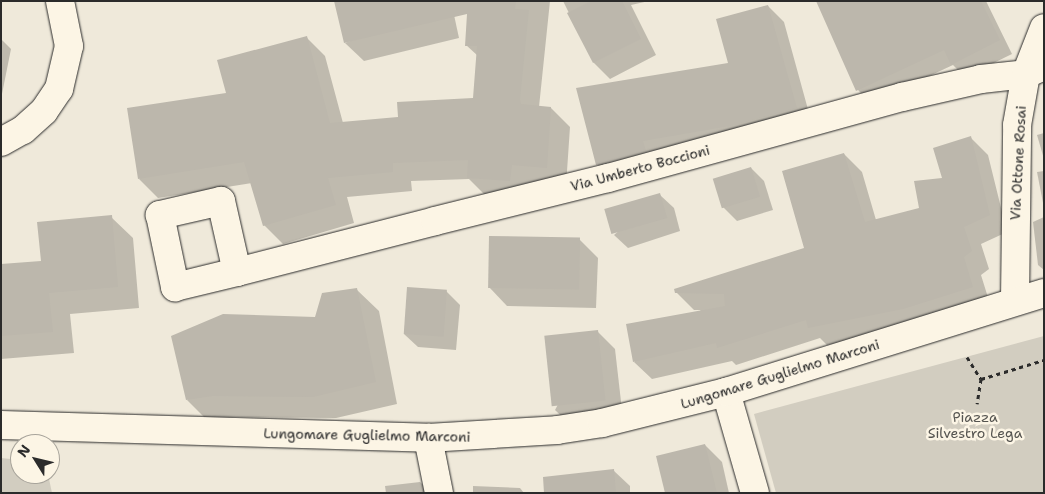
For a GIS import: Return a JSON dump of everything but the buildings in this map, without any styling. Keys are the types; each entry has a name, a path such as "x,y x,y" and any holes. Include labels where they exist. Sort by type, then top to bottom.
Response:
{"street":[{"path":"1,142 23,130 44,111 59,89 69,46 60,1"},
{"name":"Via Ottone Rosai","path":"1015,301 1017,125 1035,70 1044,28"},
{"name":"Via Umberto Boccioni","path":"237,272 608,178 902,97 981,79 1035,70"},
{"name":"Lungomare Guglielmo Marconi","path":"1,426 428,438 557,430 602,423 726,392 1044,293"},
{"path":"726,392 755,493"},
{"path":"428,438 439,493"}],"path":[{"path":"967,357 982,379 977,404"},
{"path":"982,379 1044,360"}],"green space":[{"name":"Piazza Silvestro Lega","path":"1044,336 1044,493 776,493 754,414"},
{"path":"1,458 10,459 10,484 50,484 52,493 1,493"}]}
